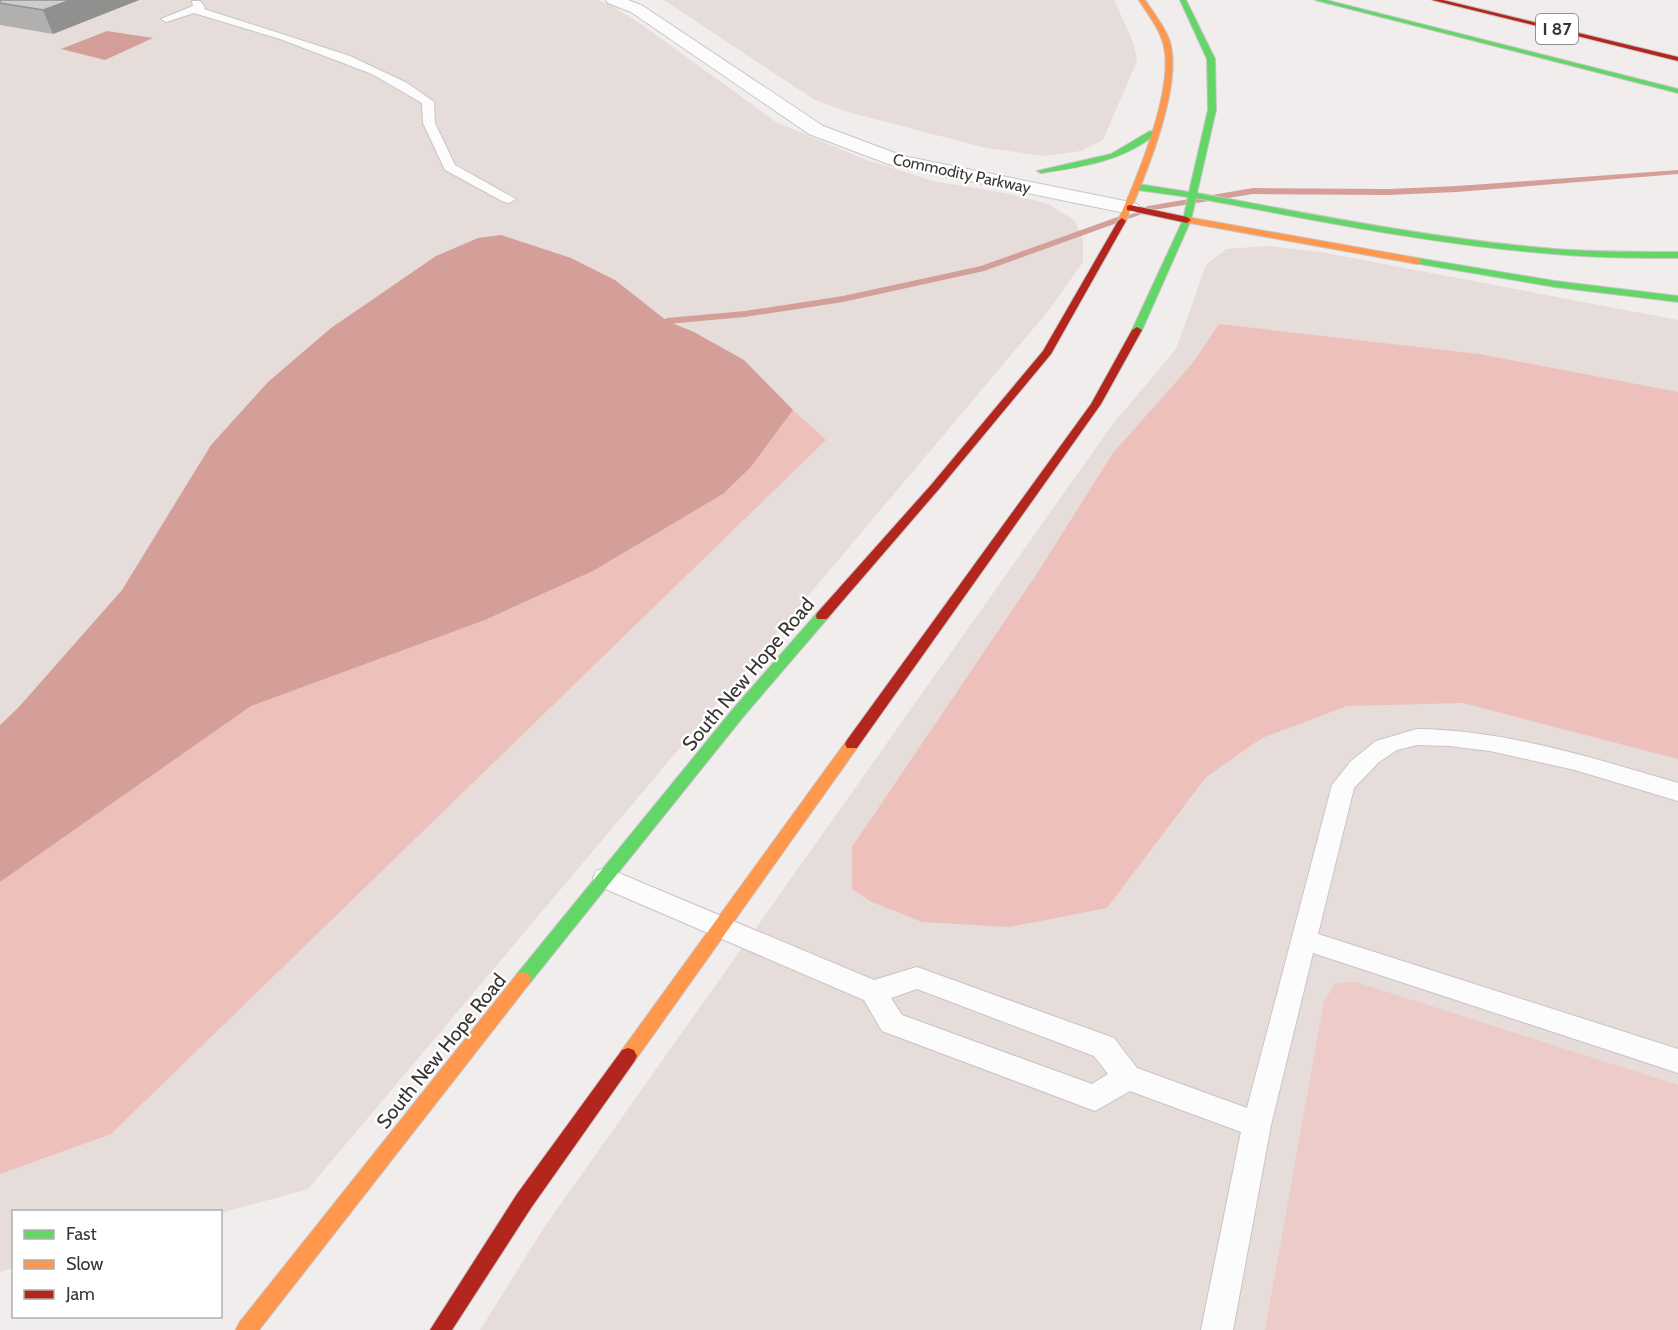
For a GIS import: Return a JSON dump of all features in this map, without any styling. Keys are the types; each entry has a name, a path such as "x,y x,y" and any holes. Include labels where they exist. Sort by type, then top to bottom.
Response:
{"main road":[{"name":"South New Hope Road","path":"246,1330 449,1070 738,713 935,487 1047,352 1130,208 1164,100 1169,67 1166,40 1142,0"},
{"path":"440,1330 524,1201 1096,404 1147,311 1187,220 1212,110 1211,58 1183,0"},
{"name":"I 87","path":"1318,0 1678,91"},
{"name":"I 87","path":"1435,0 1678,59"},
{"path":"1517,51 1640,88 1678,104"},
{"path":"1041,171 1114,156 1153,133"},
{"path":"1138,187 1436,237 1555,253 1635,257 1678,255"},
{"path":"1130,208 1406,259 1620,293 1678,298"}],"street":[{"name":"Commodity Parkway","path":"614,0 637,9 816,130 898,161 1130,208"},
{"name":"Commodity Parkway","path":"769,100 878,137 1041,171 1096,180"},
{"path":"1117,183 1138,187"}],"lane":[{"path":"166,19 193,4 329,53 404,84 428,102 429,123 450,167 509,199"},
{"path":"1216,1330 1257,1125 1343,785 1366,759 1393,742 1439,735 1544,754 1678,792"},
{"path":"605,878 873,992 892,1023 1095,1098 1127,1077"},
{"path":"1305,940 1678,1061"},
{"path":"873,992 917,978 1104,1047 1127,1077 1257,1125"}],"shaded area":[{"path":"0,0 597,0 609,4 641,24 776,122 864,159 933,181 1010,194 1048,204 1074,220 1083,240 1083,262 1049,310 308,1189 222,1213 222,1210 12,1210 12,1268 0,1272"},
{"path":"664,0 1114,0 1134,44 1137,61 1103,140 1081,151 1045,156 986,148 848,112 815,100"},
{"path":"107,31 153,38 105,60 61,49"},
{"path":"501,235 571,258 615,280 667,321 694,332 744,360 793,410 751,467 723,494 593,571 485,620 251,706 0,882 0,725 18,708 122,590 211,445 268,382 331,328 436,256 478,238"},
{"path":"1267,246 1321,252 1678,320 1678,1330 480,1330 543,1229 1112,425 1176,349 1206,265 1226,249"},
{"path":"1219,324 1479,354 1678,392 1678,759 1463,703 1347,706 1262,738 1206,777 1107,908 1009,927 922,922 872,902 852,889 852,847 1038,572 1113,453 1192,364"},
{"path":"793,410 826,440 111,1134 0,1174 0,882 251,706 485,620 593,571 723,494 751,467"},
{"path":"1356,982 1678,1085 1678,1330 1265,1330 1324,1001 1336,983"}],"building":[{"path":"0,0 71,0 43,10 0,3"}],"waterway":[{"path":"667,321 745,314 843,299 984,268 1151,208 1253,191 1389,192 1457,189 1678,172"}],"traffic: fast":[{"path":"1137,330 1187,220 1212,110 1211,59 1183,0"},
{"path":"1318,0 1678,91"},
{"path":"1041,171 1090,163 1114,156 1153,133"},
{"path":"1138,187 1193,195"},
{"path":"1193,195 1374,228 1495,246 1556,252 1678,255"},
{"path":"1417,261 1555,284 1678,299"},
{"path":"523,979 738,713 822,616"}],"traffic: slow":[{"path":"1122,221 1144,171 1164,100 1169,67 1166,40 1142,0"},
{"path":"1187,220 1417,261"},
{"path":"628,1056 852,744"},
{"path":"246,1330 523,979"}],"traffic: jam":[{"path":"1435,0 1678,59"},
{"path":"1130,208 1187,220"},
{"path":"822,616 935,487 1047,352 1122,221"},
{"path":"852,744 1096,404 1137,330"},
{"path":"440,1330 524,1201 628,1056"}]}
